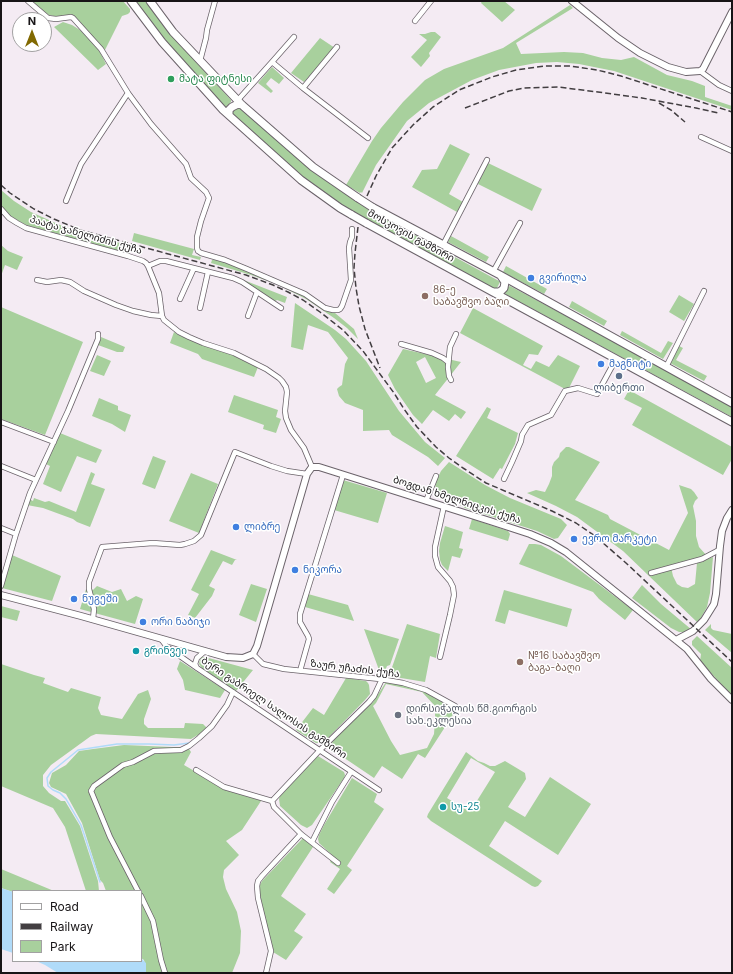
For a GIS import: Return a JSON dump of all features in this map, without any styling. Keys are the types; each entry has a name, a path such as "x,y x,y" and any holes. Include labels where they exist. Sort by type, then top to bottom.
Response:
{"main road":[{"name":"მოსკოვის გამზირი","path":"131,1 162,42 229,115 301,180 340,208 732,422"},
{"name":"მოსკოვის გამზირი","path":"150,1 173,32 240,103 313,167 372,207 500,275 732,403"},
{"path":"572,1 618,38 640,53 663,65 678,71 686,72 700,72 703,69 732,14"},
{"path":"229,115 229,110 240,103"},
{"path":"494,292 499,292 504,288 504,282 500,275"},
{"name":"ბოგდან ხმელნიცკის ქუჩა","path":"312,468 319,467 444,506 530,534 551,543 566,552 687,649 711,679 732,700"},
{"path":"253,654 257,646 307,474 312,468"},
{"path":"676,640 693,631 704,620 714,604 722,531 732,510"},
{"name":"ბერი გაბრიელ სალოსის გამზირი","path":"1,595 93,619 226,657 243,658 253,654"}],"street":[{"path":"28,1 48,18 73,18 101,49 128,93 151,124 186,164 191,178 206,192 209,198 197,237 198,251 226,260 305,294 325,308 338,310 340,309 351,280 349,248 352,237 352,229"},
{"path":"200,62 215,1"},
{"path":"415,21 431,1"},
{"path":"240,103 294,36"},
{"path":"303,88 337,47"},
{"path":"272,62 368,138"},
{"path":"700,72 719,85 732,91"},
{"path":"66,201 81,164 128,93"},
{"path":"701,137 732,151"},
{"path":"443,245 487,160"},
{"name":"პაატა ჯანელიძის ქუჩა","path":"1,210 9,218 26,228 143,261 148,266 159,293 162,316"},
{"path":"493,272 520,223"},
{"path":"148,266 160,261 166,261 233,278 242,282 281,308"},
{"path":"180,299 194,268"},
{"path":"200,308 208,272"},
{"path":"37,280 47,282 61,280 70,282 84,291 133,312 162,316 179,332 203,343 234,353 266,369 279,378 286,387 286,418 291,430 304,448 312,468"},
{"path":"666,366 704,291"},
{"path":"248,316 257,292"},
{"path":"1,586 30,493 54,442 98,338 98,334"},
{"path":"451,380 449,376 448,362 450,347 456,334"},
{"path":"401,344 432,353 448,362"},
{"path":"504,479 521,441 522,435 528,425 551,415 565,391 578,388 597,394 616,359"},
{"path":"1,422 54,442"},
{"path":"93,619 94,609 89,582 102,546 153,543 180,545 194,542 201,535 235,452 287,471 307,474"},
{"path":"1,466 36,480"},
{"path":"300,671 309,639 300,622 300,614 343,475"},
{"path":"426,501 436,476"},
{"path":"440,657 454,595 450,581 438,567 435,556 435,546 444,506"},
{"path":"1,528 16,534"},
{"path":"651,573 702,560 719,550"},
{"name":"ბერი გაბრიელ სალოსის გამზირი","path":"161,639 167,647 197,668 379,790"},
{"path":"197,668 195,664 197,658 205,651"},
{"name":"ზაურ უჩაძის ქუჩა","path":"253,654 264,664 284,669 382,680 403,684 426,690 455,706"},
{"path":"272,801 320,750 369,702 374,696 382,680"},
{"path":"137,890 110,837 91,791 94,786 123,765 133,762 154,751 181,750 189,746 212,726 227,705 233,692"},
{"path":"196,770 224,787 272,801"},
{"path":"312,842 332,802 351,772"},
{"path":"272,801 274,807 302,834 338,863"},
{"path":"266,973 271,951 258,898 258,881 302,834"},
{"path":"142,898 153,921 165,973"}],"green space":[{"path":"32,1 123,1 130,9 128,14 122,16 105,50 74,17 54,16 52,16 52,12 43,11"},
{"path":"135,1 147,1 177,41 231,100 225,108 178,57"},
{"path":"482,1 504,1 515,10 502,22 481,3"},
{"path":"570,5 573,8 516,43 521,54 564,52 583,53 602,58 621,60 634,57 667,75 705,86 705,97 732,106 732,110 614,71 579,64 557,62 536,63 499,70 472,80 429,103 407,121 376,165 362,193 346,185 381,128 403,102 425,80 444,69 503,48"},
{"path":"63,22 72,25 88,35 100,52 106,64 98,70 54,27"},
{"path":"435,32 441,37 429,53 430,56 421,67 411,57 427,40 419,34"},
{"path":"320,38 335,48 304,82 291,73"},
{"path":"272,67 284,78 279,84 271,78 266,84 273,91 271,93 258,83"},
{"path":"237,107 310,169 372,212 499,281 500,282 496,290 351,211 303,178 232,116 231,112"},
{"path":"450,144 470,154 449,194 463,202 457,212 412,187 422,170 437,169"},
{"path":"488,163 542,189 532,211 478,184"},
{"path":"1,190 31,212 60,225 131,246 129,254 26,225 10,216 1,207"},
{"path":"134,233 194,249 192,255 201,257 200,260 132,241"},
{"path":"451,236 489,257 486,262 448,242"},
{"path":"1,245 8,251 23,257 17,270 5,265 1,276"},
{"path":"214,259 303,294 329,311 335,313 354,329 358,339 334,318 306,299 276,284 211,263"},
{"path":"506,266 547,289 544,294 503,272"},
{"path":"241,279 287,297 285,303 277,300 274,302"},
{"path":"510,286 732,405 732,417 505,294"},
{"path":"679,295 694,304 684,321 669,312"},
{"path":"572,301 607,321 604,326 569,307"},
{"path":"295,303 335,330 346,339 366,361 399,411 425,442 445,458 438,466 428,457 392,435 389,430 363,431 363,410 345,403 339,396 337,389 342,385 345,364 348,358 328,332 308,325 303,350 291,347"},
{"path":"1,307 83,342 45,435 1,419"},
{"path":"473,308 543,346 538,355 529,354 523,365 531,369 536,361 549,367 558,355 580,366 569,388 565,389 460,333"},
{"path":"622,331 661,353 668,341 673,343 663,359 620,335"},
{"path":"174,332 235,356 258,367 254,377 202,359 198,354 170,343"},
{"path":"101,337 125,347 123,352 117,352 98,345"},
{"path":"679,346 683,348 676,360 707,376 704,381 670,363"},
{"path":"403,349 461,362 435,395 466,412 461,419 455,414 449,421 433,410 422,424 413,415 395,389 388,375","holes":["425,357 436,378 426,383 416,362"]},
{"path":"97,355 111,361 104,376 90,371"},
{"path":"629,390 732,447 732,459 723,475 632,425 642,408 624,399"},
{"path":"234,395 278,410 276,417 281,419 276,433 263,429 264,425 228,412"},
{"path":"99,398 118,406 118,410 131,415 125,432 112,424 92,416"},
{"path":"487,407 491,409 487,418 518,433 515,444 502,469 500,468 493,479 456,456"},
{"path":"60,433 102,450 96,463 77,456 61,492 43,484 50,466 46,464"},
{"path":"566,447 569,447 600,462 575,500 608,515 610,519 669,550 688,513 679,485 691,489 694,492 698,498 693,506 696,521 696,536 699,547 707,556 671,567 677,584 688,588 695,584 697,563 713,557 710,593 707,607 698,623 623,551 577,517 527,493 536,490 545,492 552,476 552,467 554,462"},
{"path":"153,456 166,461 155,489 142,484"},
{"path":"449,462 485,485 510,498 561,519 567,525 558,538 554,539 537,531 465,508 436,491 435,483 441,471"},
{"path":"91,472 95,474 91,484 105,489 90,527 43,508 27,505 29,501 33,501 34,498 45,502 49,501 76,512"},
{"path":"191,473 218,484 199,533 169,521"},
{"path":"343,480 387,493 378,523 334,510"},
{"path":"472,519 508,531 510,534 508,541 469,529"},
{"path":"445,526 463,532 459,548 463,549 460,558 452,556 448,571 442,565 439,551"},
{"path":"529,544 541,545 561,556 633,610 625,620 599,599 593,592 519,564"},
{"path":"211,550 237,560 235,560 232,565 223,561 209,586 215,589 212,596 195,618 188,615 199,594 191,590"},
{"path":"12,555 61,576 52,601 2,588"},
{"path":"251,584 267,589 256,622 239,615"},
{"path":"642,585 661,604 692,630 679,632 671,628 632,598"},
{"path":"87,586 93,590 97,586 112,592 121,589 127,601 136,596 143,599 135,624 80,609"},
{"path":"504,590 572,609 567,627 509,610 505,624 495,621"},
{"path":"308,594 348,605 354,621 305,607"},
{"path":"1,606 20,611 17,621 1,617"},
{"path":"407,624 440,634 436,658 430,656 425,682 389,676"},
{"path":"711,624 711,628 713,630 732,634 732,653 705,630"},
{"path":"364,629 399,639 390,665 387,666 385,671 379,670"},
{"path":"697,636 732,668 732,696 700,661 701,654 692,645 692,641"},
{"path":"202,657 253,670 236,691 202,668 199,664"},
{"path":"180,661 225,690 220,698 185,690 183,680 177,669"},
{"path":"1,664 45,678 43,683 68,692 71,688 101,697 98,708 101,715 122,719 138,694 148,690 151,699 144,719 144,724 148,728 184,728 185,723 203,724 207,728 191,739 96,734 51,765 43,775 43,786 49,793 61,801 65,801 80,826 98,881 99,890 86,890 65,827 53,808 1,786"},
{"path":"346,678 366,681 368,683 370,694 365,700 323,743 316,743 296,730 313,708 324,715"},
{"path":"386,682 413,687 426,692 456,710 425,758 418,754 402,779 382,766 374,778 331,749 332,743 336,737 373,702","holes":["386,684 422,692 435,706 434,734 427,748 400,755 373,706"]},
{"path":"124,745 172,747 187,746 191,752 184,765 227,790 261,800 242,830 226,841 239,855 224,870 223,877 226,889 237,912 241,931 240,953 232,973 146,973 144,960 142,959 142,890 106,890 100,880 82,823 66,794 51,787 49,783 52,773 66,765 79,751"},
{"path":"466,752 478,761 490,766 495,766 505,761 525,773 526,779 508,807 525,817 550,777 591,804 558,855 505,821 489,846 542,881 535,887 431,821 427,817","holes":["471,758 495,772 470,812 447,798"]},
{"path":"318,756 344,772 345,775 312,825 307,828 301,825 280,806 279,799 280,796"},
{"path":"352,778 377,794 374,802 384,809 347,866 352,870 334,894 327,889 340,869 330,862 333,856 319,843 318,839 324,825"},
{"path":"303,838 313,847 281,896 306,914 294,931 303,937 286,960 273,952 260,898 259,887 262,881"},
{"path":"1,869 52,890 12,890 12,892 1,888"}],"water":[{"path":"1,888 12,892 12,953 1,949"},
{"path":"142,959 146,963 146,973 58,973 38,962 142,962"}],"waterway":[{"path":"100,882 81,825 66,799 60,793 48,786 47,778 51,772 78,750 117,744 174,745 189,743"}],"railway":[{"path":"367,196 376,176 392,148 413,125 433,107 459,90 492,77 516,70 544,66 570,66 597,70 621,76 732,112"},
{"path":"465,108 509,91 524,88 558,87 642,98 718,113"},
{"path":"659,103 671,110 685,122"},
{"path":"1,185 34,209 80,230 246,275 273,285 303,300 343,330 363,351 417,427 449,458 486,483 552,511 576,523 595,536 732,662"},
{"path":"358,227 354,268 356,288 365,329 380,368"}],"place":[{"name":"მატა ფიტნესი","path":"171,79"},
{"name":"გვირილა","path":"531,278"},
{"name":"86-ე საბავშვო ბაღი","path":"425,296"},
{"name":"მაგნიტი","path":"601,364"},
{"name":"ლიბერთი","path":"619,376"},
{"name":"ლიბრე","path":"236,527"},
{"name":"ევრო მარკეტი","path":"574,539"},
{"name":"ნიკორა","path":"295,570"},
{"name":"ნუგეში","path":"74,599"},
{"name":"ორი ნაბიჯი","path":"143,622"},
{"name":"გრინვეი","path":"136,651"},
{"name":"№16 საბავშვო ბაგა-ბაღი","path":"520,662"},
{"name":"დირსიჭალის წმ.გიორგის სახ.ეკლესია","path":"398,715"},
{"name":"სუ-25","path":"443,807"}]}
